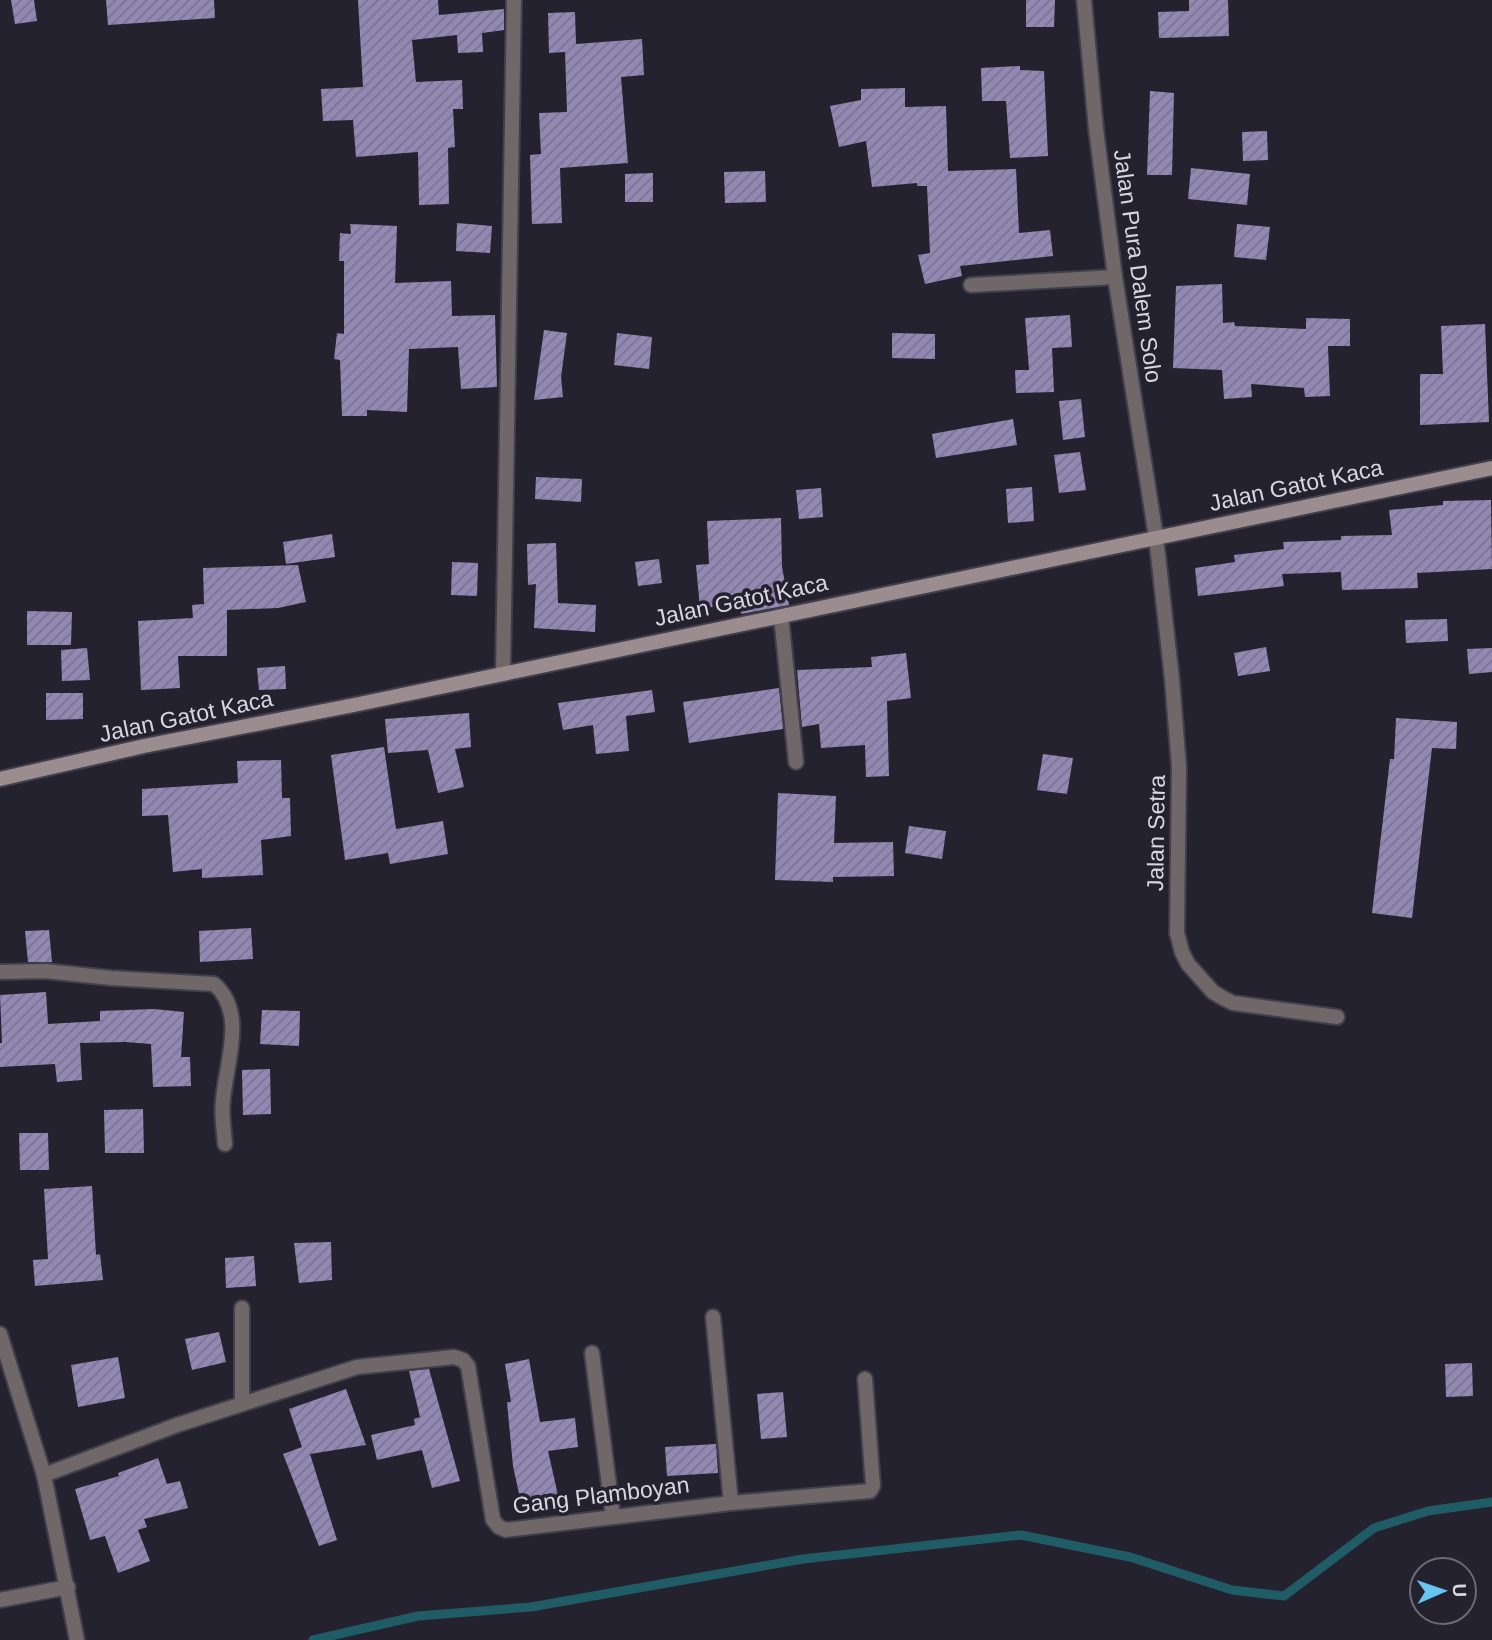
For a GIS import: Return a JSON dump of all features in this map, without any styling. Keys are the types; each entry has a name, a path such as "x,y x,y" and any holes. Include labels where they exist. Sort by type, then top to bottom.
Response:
{"main road":[{"name":"Jalan Gatot Kaca","path":"0,779 144,746 1492,468"}],"street":[{"path":"503,673 514,0"},
{"name":"Jalan Pura Dalem Solo","path":"1084,0 1096,129 1115,277 1156,537"},
{"path":"971,285 1115,277"},
{"name":"Jalan Setra","path":"1156,537 1180,767 1177,933 1181,952 1213,992 1233,1003 1336,1017"},
{"path":"780,615 796,762"},
{"path":"0,972 45,971 214,984 223,992 233,1034 222,1104 225,1144"},
{"path":"242,1308 242,1404"},
{"path":"713,1317 731,1503"},
{"path":"0,1334 44,1475 77,1640"},
{"path":"592,1353 612,1516"},
{"name":"Gang Plamboyan","path":"44,1475 177,1425 357,1367 454,1357 463,1360 468,1366 493,1520 506,1530 731,1503 870,1491 865,1379"},
{"path":"0,1600 68,1587"}],"building":[{"path":"11,0 34,0 37,21 15,24"},
{"path":"106,0 214,0 215,18 108,25"},
{"path":"358,0 438,0 439,15 504,9 504,30 482,33 483,52 458,53 457,35 412,40 416,82 462,80 463,109 453,109 455,147 448,148 449,204 419,205 418,152 356,157 353,120 323,121 321,89 363,87"},
{"path":"1026,0 1055,0 1054,27 1026,27"},
{"path":"1189,0 1228,0 1229,36 1159,38 1158,12 1189,11"},
{"path":"575,12 576,44 642,39 644,75 621,77 628,163 560,168 562,223 532,224 530,155 541,154 539,113 567,112 565,52 549,53 548,13"},
{"path":"1020,66 1020,70 1044,71 1048,156 1010,158 1006,101 982,101 981,68"},
{"path":"905,88 905,107 946,106 948,171 1016,169 1019,233 1050,230 1053,256 960,266 962,276 925,284 918,255 930,253 927,186 917,186 917,183 872,187 866,141 839,147 830,106 861,100 861,89"},
{"path":"1150,91 1174,93 1172,175 1147,175"},
{"path":"1267,131 1268,160 1243,161 1242,132"},
{"path":"1191,168 1250,174 1247,205 1188,199"},
{"path":"765,171 766,202 725,203 724,172"},
{"path":"653,173 653,202 625,202 625,174"},
{"path":"457,223 492,226 490,253 456,251"},
{"path":"350,224 397,226 395,283 451,281 452,316 495,315 497,387 461,389 458,347 409,349 407,412 367,410 367,416 342,416 340,360 334,359 337,333 344,334 344,261 339,261 340,233 351,234"},
{"path":"1237,224 1270,227 1266,260 1234,257"},
{"path":"1222,284 1223,323 1234,322 1235,326 1306,329 1306,318 1350,319 1350,346 1328,346 1330,396 1305,397 1304,388 1251,384 1252,397 1224,399 1222,370 1173,368 1176,286"},
{"path":"1070,315 1072,347 1052,348 1054,392 1016,393 1015,370 1029,370 1025,318"},
{"path":"1485,324 1489,422 1420,425 1420,374 1443,374 1441,326"},
{"path":"544,330 567,333 561,377 563,397 534,400"},
{"path":"617,333 652,337 649,369 614,365"},
{"path":"892,333 935,334 935,359 892,358"},
{"path":"1081,399 1085,437 1063,440 1059,401"},
{"path":"1013,419 1017,445 936,458 932,434"},
{"path":"1080,452 1086,490 1059,493 1054,455"},
{"path":"536,477 582,479 581,502 535,499"},
{"path":"1032,487 1034,521 1008,523 1006,489"},
{"path":"821,488 823,517 799,519 796,490"},
{"path":"1491,500 1492,569 1417,573 1418,588 1342,590 1341,572 1282,574 1284,586 1198,596 1195,568 1235,562 1234,555 1284,549 1283,542 1341,540 1341,536 1392,535 1389,510 1443,505 1443,501"},
{"path":"781,518 782,567 789,605 741,614 739,605 700,608 696,565 709,564 707,521"},
{"path":"332,534 335,557 286,564 283,542"},
{"path":"556,543 558,603 596,605 595,632 534,628 536,584 528,585 527,544"},
{"path":"659,559 662,583 638,586 635,562"},
{"path":"452,562 478,563 477,596 451,595"},
{"path":"298,565 306,602 278,608 227,610 227,656 178,656 180,688 141,690 138,621 193,618 192,605 204,604 203,568"},
{"path":"27,611 72,612 71,645 27,645"},
{"path":"1447,619 1448,641 1406,643 1405,620"},
{"path":"1266,647 1270,671 1238,676 1234,653"},
{"path":"87,648 90,680 62,681 61,650"},
{"path":"1492,648 1492,672 1469,674 1467,649"},
{"path":"906,653 911,698 887,701 889,776 866,777 865,745 821,748 819,724 802,727 797,670 872,667 871,657"},
{"path":"285,666 286,689 259,690 257,668"},
{"path":"779,688 783,729 689,743 683,702"},
{"path":"652,690 655,712 626,716 629,751 596,754 593,725 563,730 558,703"},
{"path":"46,693 83,693 83,719 46,720"},
{"path":"469,713 471,747 455,749 464,787 438,793 428,750 388,753 385,719"},
{"path":"1396,718 1457,722 1456,749 1432,748 1412,918 1372,913 1390,759 1394,759"},
{"path":"384,747 396,829 443,821 448,854 390,864 388,853 345,860 331,755"},
{"path":"1043,754 1073,758 1067,794 1037,790"},
{"path":"281,760 282,798 290,798 291,836 261,840 263,875 202,878 202,869 173,872 168,815 142,816 142,789 238,783 237,761"},
{"path":"778,793 836,796 834,843 893,842 894,876 833,877 833,882 775,880"},
{"path":"909,826 946,831 942,859 905,853"},
{"path":"251,928 253,959 200,962 199,931"},
{"path":"49,930 52,962 28,962 25,931"},
{"path":"46,992 48,1024 100,1021 100,1011 154,1009 184,1012 181,1057 190,1057 191,1086 153,1087 151,1044 80,1043 82,1080 57,1082 55,1064 0,1067 0,995"},
{"path":"262,1010 300,1011 299,1046 260,1044"},
{"path":"270,1069 271,1114 243,1115 242,1070"},
{"path":"143,1109 144,1153 105,1153 104,1110"},
{"path":"19,1133 48,1133 49,1170 20,1170"},
{"path":"92,1186 96,1255 100,1254 103,1280 35,1286 33,1260 48,1259 44,1189"},
{"path":"331,1242 332,1280 299,1283 294,1243"},
{"path":"254,1256 256,1286 226,1288 225,1258"},
{"path":"219,1332 226,1362 192,1370 185,1339"},
{"path":"118,1357 125,1398 78,1407 71,1365"},
{"path":"529,1359 540,1422 575,1418 578,1447 548,1451 560,1504 523,1512 513,1466 507,1402 511,1402 505,1364"},
{"path":"1472,1363 1473,1396 1446,1397 1445,1364"},
{"path":"429,1369 460,1481 432,1488 422,1450 377,1460 371,1435 415,1425 414,1419 420,1417 409,1371"},
{"path":"346,1389 366,1445 310,1454 337,1540 319,1546 283,1454 302,1447 289,1409"},
{"path":"783,1392 787,1437 761,1439 757,1394"},
{"path":"716,1444 718,1473 667,1476 665,1447"},
{"path":"158,1458 167,1484 180,1481 188,1508 144,1519 147,1527 138,1530 150,1561 118,1573 105,1536 90,1540 75,1489 119,1476 118,1473"}],"waterway":[{"path":"313,1640 418,1616 531,1607 803,1559 1021,1535 1130,1557 1232,1590 1284,1596 1374,1528 1428,1511 1492,1502"}]}
